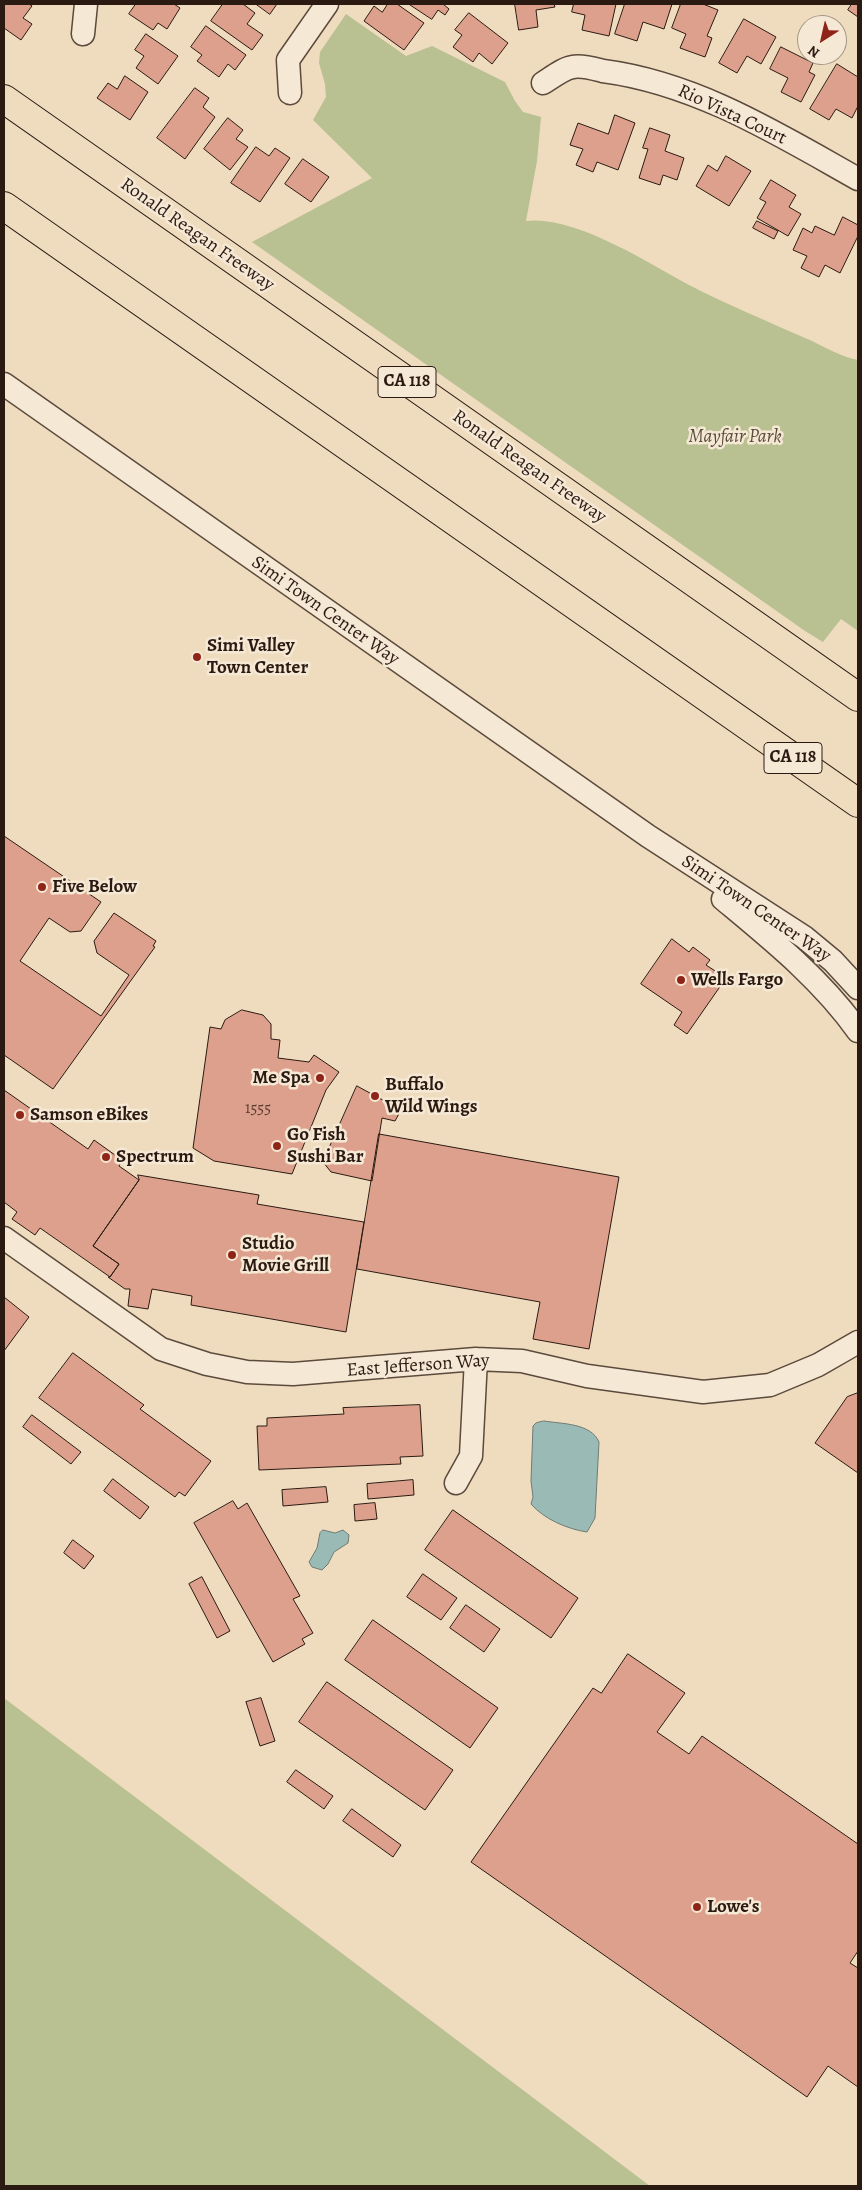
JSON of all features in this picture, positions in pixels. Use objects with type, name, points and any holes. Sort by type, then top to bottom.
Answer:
[{"type":"highway","name":"Ronald Reagan Freeway","points":[[4,99],[858,697]]},
{"type":"highway","name":"CA 118","points":[[4,206],[858,803]]},
{"type":"street","points":[[83,34],[86,4]]},
{"type":"street","points":[[290,94],[288,60],[327,4]]},
{"type":"street","name":"Rio Vista Court","points":[[543,83],[573,66],[615,72],[670,86],[724,106],[858,179]]},
{"type":"street","name":"Simi Town Center Way","points":[[4,384],[648,836],[804,937],[833,961],[858,988]]},
{"type":"street","name":"Simi Town Center Way","points":[[648,836],[786,952],[834,1000],[858,1030]]},
{"type":"street","name":"East Jefferson Way","points":[[4,1238],[161,1349],[207,1364],[247,1372],[293,1374],[476,1359],[522,1361],[588,1376],[703,1392],[770,1385],[818,1365],[858,1342]]},
{"type":"street","points":[[456,1483],[471,1456],[476,1359]]},
{"type":"green space","name":"Mayfair Park","points":[[346,14],[406,56],[432,46],[505,82],[523,112],[541,117],[537,161],[526,221],[545,221],[566,225],[588,233],[633,254],[719,300],[838,354],[858,360],[858,631],[841,619],[823,642],[805,631],[252,242],[372,178],[313,120],[326,97],[325,84],[319,63],[320,52]]},
{"type":"green space","points":[[4,1698],[650,2186],[4,2186]]},
{"type":"water","points":[[544,1421],[583,1428],[590,1431],[599,1442],[595,1518],[587,1532],[556,1523],[531,1504],[533,1497],[531,1481],[533,1426]]},
{"type":"water","points":[[323,1530],[335,1533],[343,1530],[349,1535],[348,1543],[334,1552],[328,1564],[322,1570],[312,1567],[309,1562],[317,1548],[320,1533]]},
{"type":"building","points":[[4,4],[29,4],[32,6],[23,18],[32,24],[21,40],[4,28]]},
{"type":"building","points":[[136,4],[174,4],[180,8],[167,29],[158,23],[153,30],[129,14]]},
{"type":"building","points":[[223,4],[243,4],[255,13],[247,24],[263,35],[252,50],[211,21]]},
{"type":"building","points":[[256,4],[277,4],[270,14]]},
{"type":"building","points":[[388,4],[397,4],[424,23],[404,50],[364,21],[374,6],[382,12]]},
{"type":"building","points":[[409,4],[443,4],[449,9],[445,15],[438,10],[432,19]]},
{"type":"building","points":[[515,4],[554,4],[555,7],[536,10],[538,27],[519,30]]},
{"type":"building","points":[[574,4],[616,4],[609,36],[582,30],[585,15],[572,12]]},
{"type":"building","points":[[625,4],[672,4],[664,29],[643,22],[637,41],[615,34]]},
{"type":"building","points":[[681,4],[703,4],[718,10],[707,36],[712,38],[705,57],[680,48],[686,34],[672,28]]},
{"type":"building","points":[[852,4],[858,4],[858,17],[848,10]]},
{"type":"building","points":[[469,13],[508,43],[492,64],[479,53],[473,62],[453,47],[462,35],[455,30]]},
{"type":"building","points":[[744,19],[776,37],[761,64],[747,56],[737,73],[719,63]]},
{"type":"building","points":[[206,26],[246,55],[235,70],[228,64],[219,77],[197,61],[202,55],[191,47]]},
{"type":"building","points":[[146,34],[178,56],[158,84],[136,68],[144,56],[135,50]]},
{"type":"building","points":[[781,47],[797,55],[797,65],[812,65],[809,72],[815,75],[801,102],[781,92],[788,78],[770,69]]},
{"type":"building","points":[[836,65],[858,77],[858,106],[852,118],[836,109],[829,120],[810,109]]},
{"type":"building","points":[[125,76],[148,92],[130,120],[97,98],[108,83],[117,89]]},
{"type":"building","points":[[195,88],[209,98],[203,107],[215,117],[185,159],[157,138]]},
{"type":"building","points":[[615,115],[635,123],[618,170],[597,162],[593,172],[576,165],[583,149],[570,145],[578,123],[608,134]]},
{"type":"building","points":[[228,118],[243,130],[236,139],[248,147],[230,170],[204,149]]},
{"type":"building","points":[[650,128],[670,135],[665,151],[684,158],[677,180],[663,175],[660,185],[639,178],[648,149],[643,148]]},
{"type":"building","points":[[256,147],[269,156],[275,148],[290,158],[260,202],[231,183]]},
{"type":"building","points":[[726,156],[751,171],[729,206],[696,186],[708,165],[717,171]]},
{"type":"building","points":[[303,159],[329,177],[311,202],[285,184]]},
{"type":"building","points":[[771,180],[796,195],[789,207],[801,214],[788,236],[757,218],[766,202],[760,199]]},
{"type":"building","points":[[843,217],[858,225],[858,236],[840,273],[825,265],[819,277],[801,268],[807,256],[793,250],[803,228],[812,233],[815,226],[834,235]]},
{"type":"building","points":[[757,221],[778,231],[774,239],[753,228]]},
{"type":"building","points":[[4,836],[101,902],[81,931],[70,932],[49,918],[20,961],[101,1016],[129,975],[97,953],[94,941],[114,913],[156,941],[153,946],[155,947],[53,1089],[4,1055]]},
{"type":"building","points":[[672,939],[689,952],[693,947],[710,960],[706,965],[726,978],[687,1034],[674,1025],[682,1012],[641,984]]},
{"type":"building","points":[[242,1010],[263,1015],[271,1024],[271,1039],[280,1040],[278,1058],[309,1062],[314,1055],[339,1072],[326,1090],[292,1174],[214,1161],[193,1148],[210,1027],[221,1029],[225,1020]]},
{"type":"building","points":[[357,1086],[401,1110],[395,1121],[382,1118],[372,1181],[331,1172],[323,1162]]},
{"type":"building","points":[[4,1090],[88,1149],[94,1140],[122,1160],[119,1166],[139,1180],[93,1246],[119,1264],[110,1277],[40,1228],[35,1235],[12,1219],[17,1212],[4,1202]]},
{"type":"building","points":[[379,1134],[619,1177],[589,1349],[533,1339],[540,1302],[357,1269]]},
{"type":"building","name":"Studio Movie Grill","points":[[138,1175],[259,1195],[257,1204],[364,1222],[346,1332],[191,1305],[192,1296],[152,1289],[148,1309],[128,1306],[130,1289],[125,1289],[108,1277],[110,1277],[119,1264],[93,1246],[139,1180]]},
{"type":"building","points":[[4,1297],[29,1317],[4,1351]]},
{"type":"building","points":[[73,1353],[144,1405],[140,1409],[211,1461],[185,1496],[179,1492],[175,1497],[39,1398]]},
{"type":"building","points":[[858,1393],[858,1473],[815,1443],[847,1397]]},
{"type":"building","points":[[420,1405],[423,1456],[400,1457],[401,1464],[259,1470],[257,1426],[267,1426],[267,1418],[344,1414],[343,1408]]},
{"type":"building","points":[[32,1415],[81,1452],[71,1464],[23,1427]]},
{"type":"building","points":[[113,1479],[149,1507],[140,1519],[104,1491]]},
{"type":"building","points":[[413,1480],[414,1495],[368,1499],[367,1484]]},
{"type":"building","points":[[326,1487],[328,1502],[283,1506],[282,1490]]},
{"type":"building","points":[[233,1501],[238,1509],[247,1503],[300,1596],[293,1599],[313,1633],[302,1639],[305,1644],[273,1662],[194,1523]]},
{"type":"building","points":[[375,1503],[377,1519],[355,1521],[354,1505]]},
{"type":"building","points":[[453,1510],[578,1598],[551,1638],[425,1550]]},
{"type":"building","points":[[73,1540],[94,1556],[84,1569],[64,1553]]},
{"type":"building","points":[[423,1574],[457,1598],[441,1620],[407,1597]]},
{"type":"building","points":[[202,1577],[230,1631],[217,1638],[189,1584]]},
{"type":"building","points":[[466,1605],[500,1629],[484,1652],[450,1628]]},
{"type":"building","points":[[373,1620],[498,1708],[470,1748],[345,1660]]},
{"type":"building","name":"Lowe's","points":[[628,1654],[685,1693],[657,1732],[689,1754],[702,1736],[858,1844],[858,1951],[850,1963],[858,1968],[858,2087],[828,2066],[807,2097],[471,1862],[593,1688],[601,1693]]},
{"type":"building","points":[[327,1682],[453,1770],[425,1810],[299,1722]]},
{"type":"building","points":[[261,1698],[275,1741],[260,1746],[246,1702]]},
{"type":"building","points":[[296,1770],[333,1796],[324,1809],[287,1782]]},
{"type":"building","points":[[352,1809],[401,1845],[393,1857],[343,1821]]},
{"type":"place","name":"Simi Valley Town Center","points":[[197,657]]},
{"type":"place","name":"Five Below","points":[[42,887]]},
{"type":"place","name":"Wells Fargo","points":[[681,980]]},
{"type":"place","name":"Me Spa","points":[[320,1078]]},
{"type":"place","name":"Buffalo Wild Wings","points":[[375,1096]]},
{"type":"place","name":"Samson eBikes","points":[[20,1115]]},
{"type":"place","name":"Go Fish Sushi Bar","points":[[277,1146]]},
{"type":"place","name":"Spectrum","points":[[106,1157]]},
{"type":"place","name":"Studio Movie Grill","points":[[232,1255]]},
{"type":"place","name":"Lowe's","points":[[697,1907]]}]
